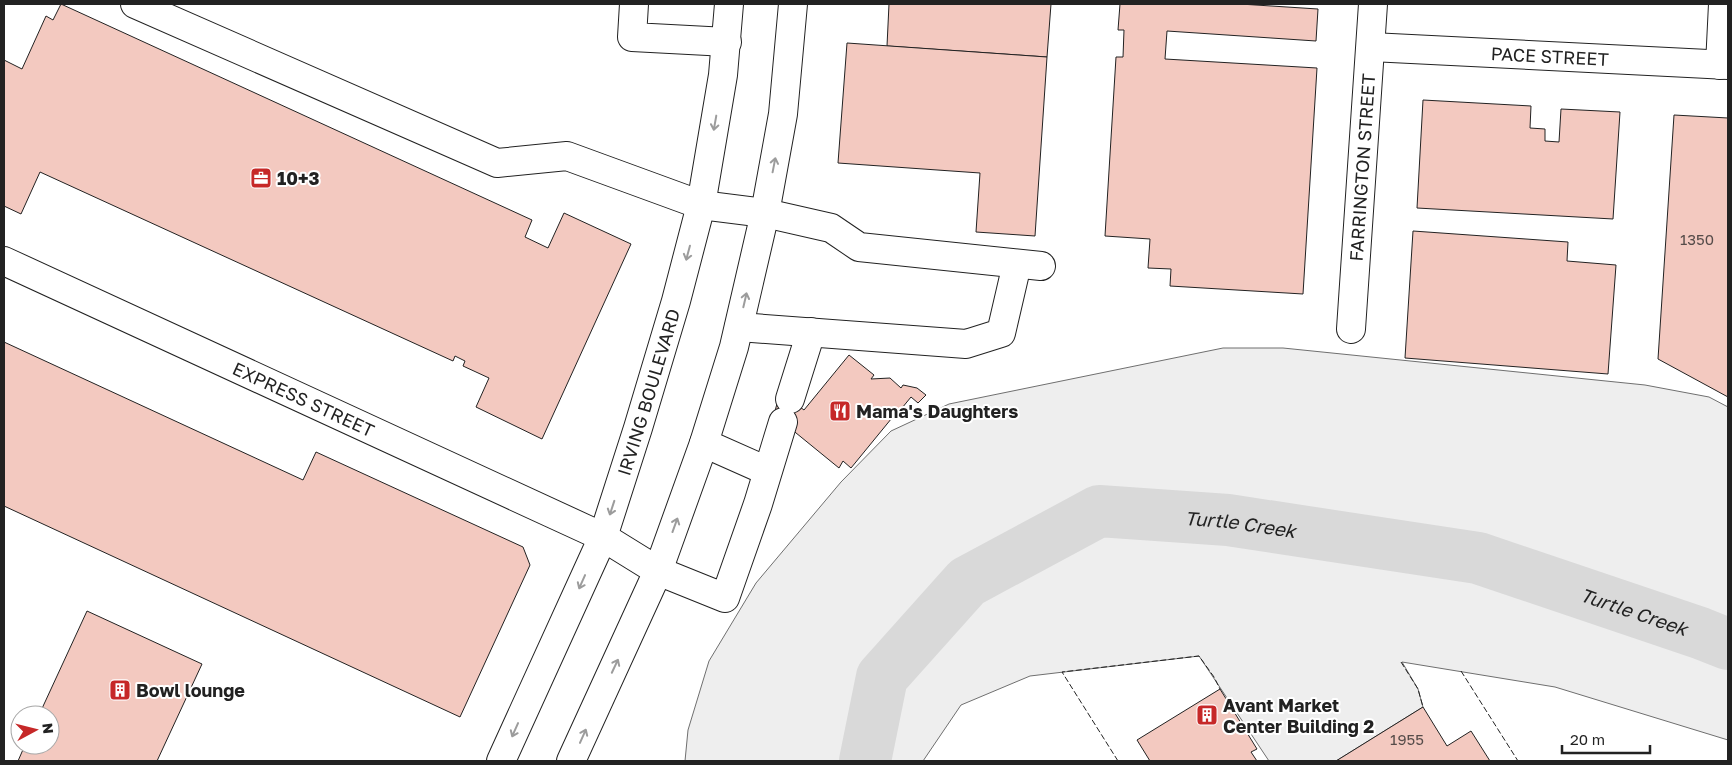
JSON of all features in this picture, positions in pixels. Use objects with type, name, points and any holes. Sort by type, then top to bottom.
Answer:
[{"type":"main road","points":[[135,4],[497,163],[567,156],[701,205],[765,213],[831,228],[859,246],[1029,265],[1001,333],[966,344],[739,326]]},
{"type":"main road","points":[[634,4],[632,37],[727,42]]},
{"type":"main road","name":"IRVING BOULEVARD","points":[[501,761],[603,538],[638,428],[673,310],[701,205],[723,75],[729,4]]},
{"type":"main road","points":[[571,761],[658,571],[704,443],[739,326],[765,213],[783,114],[793,4]]},
{"type":"main road","name":"FARRINGTON STREET","points":[[1351,329],[1374,4]]},
{"type":"main road","points":[[1723,4],[1724,65]]},
{"type":"main road","name":"PACE STREET","points":[[1371,47],[1724,65]]},
{"type":"main road","name":"EXPRESS STREET","points":[[4,261],[603,538],[658,571],[725,598],[758,504],[767,471]]},
{"type":"main road","points":[[704,443],[767,471],[811,332]]},
{"type":"shaded area","points":[[1223,348],[1283,348],[1645,385],[1709,397],[1728,407],[1728,740],[1555,687],[1402,662],[1418,689],[1423,707],[1336,761],[1269,761],[1199,656],[1030,676],[961,705],[923,761],[685,761],[688,730],[709,661],[756,583],[841,482],[891,431],[949,404]]},
{"type":"building","points":[[61,4],[532,220],[525,237],[548,248],[564,213],[631,244],[542,439],[476,407],[489,378],[463,366],[465,361],[455,356],[453,361],[40,172],[21,214],[4,206],[4,60],[22,69],[46,16],[53,20]]},
{"type":"building","points":[[889,4],[1051,4],[1047,57],[887,46]]},
{"type":"building","points":[[1120,4],[1240,4],[1318,9],[1316,41],[1167,31],[1165,59],[1317,68],[1303,294],[1170,286],[1171,269],[1148,268],[1150,239],[1105,236],[1116,57],[1123,57],[1124,30],[1118,30]]},
{"type":"building","points":[[847,43],[1047,57],[1035,236],[976,232],[980,173],[838,163]]},
{"type":"building","points":[[1423,100],[1531,106],[1530,128],[1545,129],[1545,141],[1559,142],[1561,109],[1620,112],[1613,219],[1417,208]]},
{"type":"building","points":[[1674,115],[1728,118],[1728,397],[1658,359]]},
{"type":"building","points":[[1413,231],[1568,242],[1567,261],[1616,265],[1608,374],[1405,358]]},
{"type":"building","points":[[4,342],[303,480],[316,452],[523,547],[530,565],[460,717],[4,506]]},
{"type":"building","name":"Mama's Daughters","points":[[849,355],[874,375],[871,379],[890,378],[901,388],[903,385],[917,388],[926,395],[918,403],[911,397],[902,408],[907,413],[902,418],[896,413],[851,468],[843,461],[839,468],[774,415],[780,392],[804,410]]},
{"type":"building","name":"Bowl lounge","points":[[87,611],[202,664],[157,761],[18,761],[21,755],[60,755],[60,705],[44,705]]},
{"type":"building","name":"Avant Market Center Building 2","points":[[1220,689],[1257,749],[1251,752],[1257,761],[1150,761],[1137,740]]},
{"type":"building","name":"Avant Market Center Building 2","points":[[1423,707],[1447,746],[1471,731],[1490,761],[1336,761]]},
{"type":"waterway","name":"Turtle Creek","points":[[865,761],[882,677],[967,582],[1099,511],[1228,520],[1478,558],[1728,644]]},
{"type":"fence","points":[[1118,761],[1062,672],[1199,656],[1220,689]]},
{"type":"fence","points":[[1401,662],[1418,689],[1423,707]]},
{"type":"fence","points":[[1461,671],[1518,761]]},
{"type":"place","name":"10+3","points":[[261,178]]},
{"type":"place","name":"Mama's Daughters","points":[[840,411]]},
{"type":"place","name":"Bowl lounge","points":[[120,690]]},
{"type":"place","name":"Avant Market Center Building 2","points":[[1207,715]]}]
